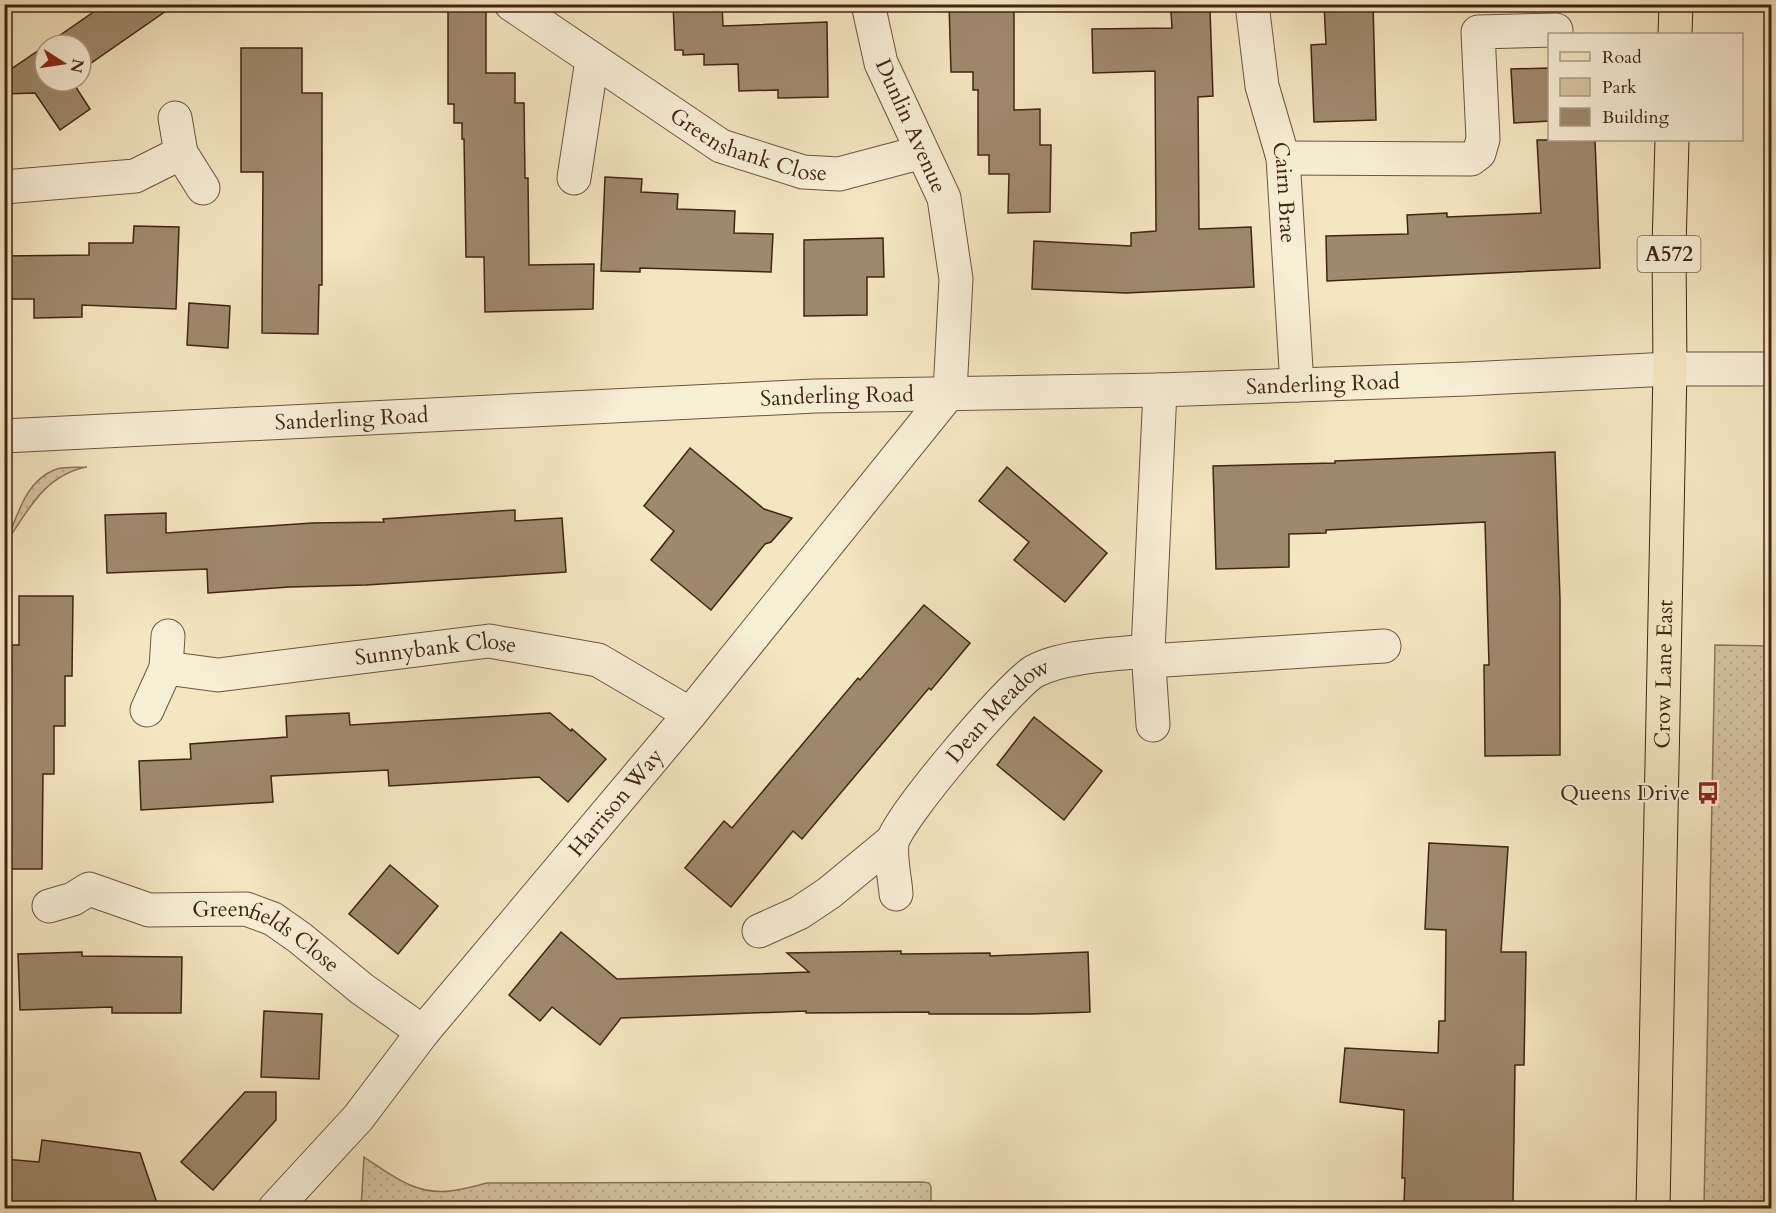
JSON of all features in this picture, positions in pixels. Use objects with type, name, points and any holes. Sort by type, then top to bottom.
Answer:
[{"type":"main road","points":[[1675,33],[1676,4]]},
{"type":"main road","name":"Crow Lane East","points":[[1653,1209],[1670,369],[1669,247],[1672,141]]},
{"type":"street","name":"Greenshank Close","points":[[511,4],[721,146],[803,172],[839,174],[922,152]]},
{"type":"street","name":"Dunlin Avenue","points":[[868,4],[881,63],[944,198],[956,279],[950,392]]},
{"type":"street","name":"Cairn Brae","points":[[1252,4],[1262,86],[1283,158],[1297,385]]},
{"type":"street","points":[[1283,158],[1471,159],[1479,153],[1483,139],[1478,32],[1556,30]]},
{"type":"street","points":[[574,178],[592,60]]},
{"type":"street","points":[[175,118],[181,153],[203,188]]},
{"type":"street","points":[[4,187],[135,176],[181,153]]},
{"type":"street","points":[[1670,369],[1772,369]]},
{"type":"street","name":"Sanderling Road","points":[[4,436],[814,396],[1160,390],[1670,369]]},
{"type":"street","points":[[1153,725],[1148,656],[1160,390]]},
{"type":"street","name":"Harrison Way","points":[[275,1209],[358,1118],[423,1032],[690,714],[950,392]]},
{"type":"street","points":[[147,710],[166,668],[168,636]]},
{"type":"street","name":"Sunnybank Close","points":[[166,668],[218,675],[489,641],[598,660],[690,714]]},
{"type":"street","name":"Dean Meadow","points":[[759,931],[799,913],[829,893],[892,842],[919,796],[1009,693],[1034,671],[1081,659],[1384,646]]},
{"type":"street","points":[[892,842],[896,894]]},
{"type":"street","name":"Greenfields Close","points":[[49,906],[73,899],[92,876],[149,910],[246,909],[273,919],[362,989],[423,1032]]},
{"type":"green space","points":[[87,467],[72,471],[48,486],[38,496],[5,544],[23,502],[35,483],[54,470]]},
{"type":"green space","points":[[1715,645],[1771,646],[1771,1208],[1704,1208]]},
{"type":"green space","points":[[364,1157],[404,1182],[426,1190],[437,1191],[459,1190],[487,1183],[923,1182],[929,1183],[931,1187],[931,1208],[361,1208]]},
{"type":"building","points":[[105,4],[176,4],[93,62],[93,33],[63,33]]},
{"type":"building","points":[[448,4],[486,4],[486,73],[515,73],[515,103],[524,103],[529,265],[594,264],[593,309],[485,312],[484,257],[466,257],[464,139],[462,139],[462,123],[454,123],[454,104],[448,104]]},
{"type":"building","points":[[673,4],[722,4],[723,26],[827,22],[828,97],[778,98],[778,90],[739,91],[738,64],[704,65],[704,54],[683,55],[683,50],[675,50]]},
{"type":"building","points":[[949,4],[1014,4],[1014,110],[1040,109],[1040,145],[1051,145],[1050,212],[1008,213],[1009,174],[989,174],[989,155],[978,155],[978,90],[973,90],[973,72],[951,72]]},
{"type":"building","points":[[1324,4],[1373,4],[1376,120],[1314,122],[1311,45],[1326,44]]},
{"type":"building","points":[[1210,10],[1213,96],[1198,97],[1199,229],[1251,227],[1254,287],[1126,293],[1032,289],[1034,241],[1131,246],[1131,233],[1156,231],[1155,71],[1093,73],[1092,29],[1172,28],[1171,12]]},
{"type":"building","points":[[241,48],[302,48],[302,93],[322,93],[322,285],[319,285],[318,334],[262,333],[263,172],[241,172]]},
{"type":"building","points":[[33,54],[33,93],[35,93],[4,94],[4,74]]},
{"type":"building","points":[[1548,68],[1548,121],[1514,123],[1511,69]]},
{"type":"building","points":[[35,93],[80,93],[90,109],[60,130]]},
{"type":"building","points":[[1537,140],[1595,141],[1600,268],[1327,281],[1326,236],[1408,234],[1407,215],[1447,213],[1447,217],[1541,213]]},
{"type":"building","points":[[605,177],[642,179],[641,192],[678,194],[677,209],[735,211],[734,233],[773,234],[771,272],[640,268],[640,272],[601,271]]},
{"type":"building","points":[[134,226],[179,227],[176,309],[82,305],[82,317],[34,318],[34,299],[4,299],[4,256],[89,255],[89,243],[133,243]]},
{"type":"building","points":[[883,238],[884,277],[867,277],[867,315],[804,316],[804,240]]},
{"type":"building","points":[[189,303],[230,306],[228,348],[187,345]]},
{"type":"building","points":[[690,448],[764,509],[792,518],[771,542],[765,544],[711,610],[651,560],[674,531],[644,506]]},
{"type":"building","points":[[1555,452],[1560,599],[1560,755],[1485,756],[1484,665],[1489,665],[1485,522],[1289,534],[1289,567],[1216,569],[1213,466],[1335,463],[1335,461]]},
{"type":"building","points":[[1007,467],[1107,553],[1065,602],[1014,560],[1029,542],[979,501]]},
{"type":"building","points":[[515,510],[515,521],[562,518],[566,572],[208,593],[207,569],[107,573],[105,515],[166,513],[166,533],[312,523],[384,522],[383,519]]},
{"type":"building","points":[[19,596],[73,596],[72,676],[65,676],[65,726],[54,726],[54,774],[43,774],[42,869],[4,869],[4,694],[9,694],[9,645],[19,645]]},
{"type":"building","points":[[924,605],[970,643],[931,690],[929,688],[802,839],[793,831],[731,907],[685,868],[724,821],[732,828],[858,678],[860,680]]},
{"type":"building","points":[[349,713],[350,725],[550,713],[606,759],[568,802],[539,777],[389,786],[388,770],[271,776],[273,802],[141,810],[139,761],[191,759],[190,744],[287,737],[286,716]]},
{"type":"building","points":[[1034,717],[1102,771],[1064,820],[997,765]]},
{"type":"building","points":[[1429,843],[1508,847],[1501,952],[1526,952],[1524,1065],[1515,1065],[1513,1204],[1404,1202],[1405,1178],[1402,1178],[1404,1110],[1340,1102],[1345,1048],[1438,1053],[1439,1021],[1445,1021],[1446,930],[1425,929]]},
{"type":"building","points":[[390,865],[438,906],[398,954],[349,914]]},
{"type":"building","points":[[561,932],[617,979],[809,972],[787,953],[901,951],[901,954],[990,953],[990,956],[1088,952],[1090,1012],[929,1014],[929,1012],[806,1013],[806,1011],[621,1018],[600,1045],[552,1007],[540,1021],[509,995]]},
{"type":"building","points":[[82,952],[82,956],[182,957],[181,1013],[112,1013],[112,1007],[20,1010],[18,954]]},
{"type":"building","points":[[264,1011],[322,1014],[319,1079],[261,1077]]},
{"type":"building","points":[[245,1092],[276,1092],[276,1120],[213,1190],[181,1162]]},
{"type":"building","points":[[42,1140],[140,1153],[159,1209],[4,1209],[4,1159],[39,1162]]},
{"type":"place","name":"Queens Drive","points":[[1708,793]]}]
